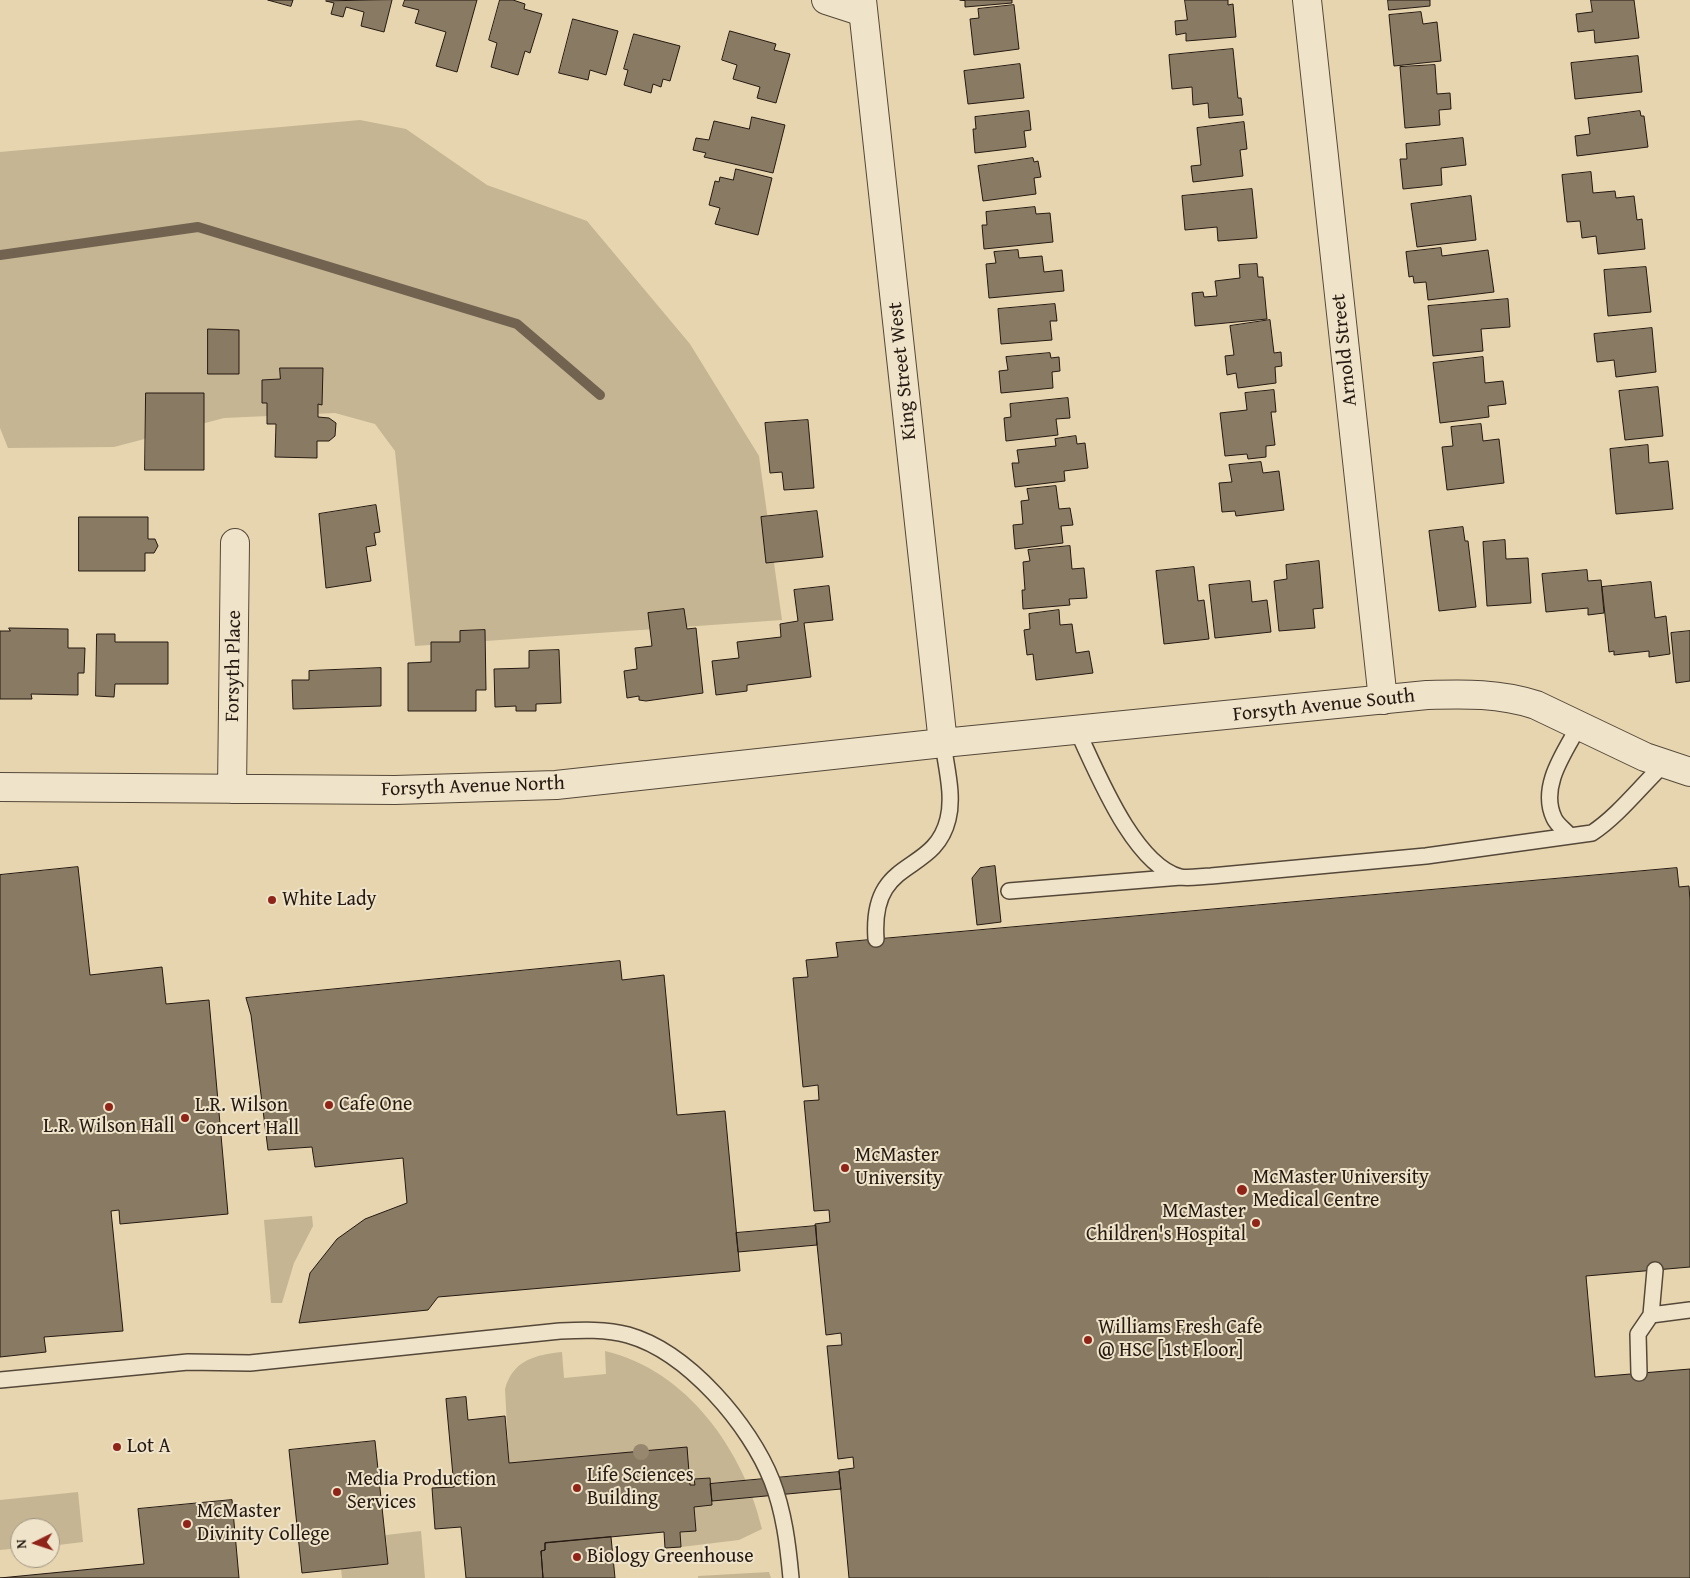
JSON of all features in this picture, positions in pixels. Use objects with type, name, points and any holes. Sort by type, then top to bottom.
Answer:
[{"type":"street","points":[[826,0],[863,6]]},
{"type":"street","name":"Arnold Street","points":[[1308,0],[1383,700]]},
{"type":"street","name":"King Street West","points":[[863,6],[943,743]]},
{"type":"street","name":"Forsyth Place","points":[[232,790],[235,543]]},
{"type":"street","name":"Forsyth Avenue South","points":[[943,743],[1383,700],[1474,693],[1495,695],[1536,705],[1664,764],[1690,772]]},
{"type":"street","name":"Forsyth Avenue North","points":[[0,787],[395,790],[556,785],[943,743]]},
{"type":"lane","points":[[1570,836],[1555,819],[1548,798],[1555,771],[1580,724]]},
{"type":"lane","points":[[1077,730],[1130,834],[1155,863],[1181,877]]},
{"type":"lane","points":[[876,939],[877,910],[889,882],[904,868],[928,853],[946,825],[950,803],[943,743]]},
{"type":"lane","points":[[1009,891],[1211,876],[1426,856],[1592,833],[1610,821],[1625,802],[1664,764]]},
{"type":"lane","points":[[1639,1373],[1638,1334],[1651,1315],[1655,1270]]},
{"type":"lane","points":[[1651,1315],[1690,1310]]},
{"type":"lane","points":[[0,1380],[188,1362],[250,1363],[560,1331],[599,1330],[629,1335],[663,1352],[698,1378],[721,1401],[750,1439],[767,1469],[782,1512],[791,1578]]},
{"type":"shaded area","points":[[360,120],[406,129],[487,185],[587,221],[690,344],[759,456],[782,620],[415,646],[395,451],[375,424],[335,413],[224,418],[114,447],[8,448],[0,428],[0,152]]},
{"type":"shaded area","points":[[312,1216],[313,1226],[294,1263],[282,1303],[271,1303],[264,1220]]},
{"type":"shaded area","points":[[605,1351],[635,1361],[662,1376],[686,1395],[708,1418],[726,1443],[741,1471],[762,1529],[739,1540],[681,1547],[680,1532],[696,1530],[694,1507],[712,1505],[710,1478],[695,1479],[695,1485],[690,1485],[509,1463],[505,1389],[513,1371],[519,1365],[534,1357],[562,1352],[564,1378],[606,1374]]},
{"type":"shaded area","points":[[78,1492],[83,1542],[60,1545],[60,1518],[10,1518],[10,1549],[0,1550],[0,1500]]},
{"type":"shaded area","points":[[421,1531],[425,1578],[342,1578],[341,1568],[388,1564],[386,1535]]},
{"type":"shaded area","points":[[769,1572],[771,1578],[698,1578],[698,1576]]},
{"type":"building","points":[[268,0],[293,0],[291,6]]},
{"type":"building","points":[[392,0],[384,32],[361,26],[364,12],[346,7],[343,17],[331,14],[334,3],[326,1]]},
{"type":"building","points":[[405,0],[477,0],[457,72],[436,66],[446,32],[415,23],[419,10],[403,6]]},
{"type":"building","points":[[500,0],[513,0],[525,4],[524,9],[542,14],[530,53],[525,51],[518,75],[491,67],[497,43],[489,40]]},
{"type":"building","points":[[960,0],[1012,0],[1012,3],[965,7],[965,1]]},
{"type":"building","points":[[1185,0],[1228,0],[1228,5],[1233,4],[1236,37],[1186,41],[1186,33],[1176,35],[1175,21],[1187,20]]},
{"type":"building","points":[[1388,0],[1430,0],[1430,6],[1389,10]]},
{"type":"building","points":[[1591,0],[1634,0],[1639,38],[1595,43],[1594,30],[1578,32],[1576,14],[1592,12]]},
{"type":"building","points":[[1014,5],[1019,49],[974,55],[970,19],[979,18],[978,9]]},
{"type":"building","points":[[1421,12],[1423,24],[1437,22],[1441,61],[1394,66],[1389,15]]},
{"type":"building","points":[[573,19],[618,31],[606,75],[590,70],[588,80],[559,73]]},
{"type":"building","points":[[730,31],[776,44],[774,50],[790,54],[776,103],[757,98],[760,87],[733,79],[737,65],[722,60]]},
{"type":"building","points":[[634,34],[680,46],[670,81],[663,79],[661,87],[653,84],[651,93],[624,85],[628,70],[624,69]]},
{"type":"building","points":[[1233,49],[1238,98],[1241,98],[1243,115],[1209,118],[1208,103],[1193,105],[1192,87],[1172,89],[1169,55]]},
{"type":"building","points":[[1638,56],[1642,92],[1575,99],[1571,63]]},
{"type":"building","points":[[1020,64],[1024,98],[968,104],[964,71]]},
{"type":"building","points":[[1435,65],[1437,94],[1450,93],[1451,109],[1439,110],[1440,125],[1405,128],[1400,67]]},
{"type":"building","points":[[1029,111],[1031,130],[1024,131],[1026,147],[975,153],[973,129],[976,129],[975,117]]},
{"type":"building","points":[[1640,111],[1641,116],[1644,116],[1648,147],[1577,156],[1575,136],[1590,134],[1588,118]]},
{"type":"building","points":[[752,117],[785,125],[773,173],[704,157],[706,153],[693,150],[696,138],[709,140],[714,121],[749,129]]},
{"type":"building","points":[[1244,122],[1247,149],[1240,150],[1243,176],[1193,182],[1191,166],[1201,165],[1197,128]]},
{"type":"building","points":[[1463,138],[1466,165],[1441,168],[1442,185],[1403,189],[1400,159],[1407,159],[1406,144]]},
{"type":"building","points":[[1033,158],[1034,162],[1038,161],[1041,177],[1034,178],[1036,194],[983,201],[978,166]]},
{"type":"building","points":[[736,169],[772,178],[758,235],[715,224],[720,208],[709,205],[715,181],[719,182],[720,177],[733,180]]},
{"type":"building","points":[[1591,172],[1593,193],[1615,191],[1616,198],[1634,196],[1637,220],[1642,219],[1645,249],[1598,254],[1596,236],[1582,238],[1580,221],[1567,222],[1562,175]]},
{"type":"building","points":[[1252,189],[1257,238],[1218,241],[1217,227],[1185,230],[1182,196]]},
{"type":"building","points":[[1471,196],[1476,240],[1417,247],[1411,204]]},
{"type":"building","points":[[1035,207],[1036,214],[1050,213],[1053,242],[984,249],[982,225],[987,225],[986,212]]},
{"type":"building","points":[[1441,248],[1442,256],[1488,250],[1494,292],[1428,300],[1426,282],[1414,283],[1413,276],[1409,277],[1406,252]]},
{"type":"building","points":[[1018,250],[1019,258],[1042,256],[1044,272],[1062,270],[1064,291],[989,298],[986,264],[996,263],[994,252]]},
{"type":"building","points":[[1257,264],[1258,277],[1263,277],[1267,319],[1195,326],[1192,293],[1203,292],[1204,297],[1217,296],[1215,281],[1240,278],[1239,265]]},
{"type":"building","points":[[1646,267],[1651,312],[1608,316],[1604,270]]},
{"type":"building","points":[[1508,299],[1510,327],[1481,329],[1483,351],[1433,356],[1428,306]]},
{"type":"building","points":[[1055,304],[1057,321],[1050,321],[1052,340],[1001,344],[998,309]]},
{"type":"building","points":[[1270,320],[1274,353],[1281,352],[1282,366],[1275,367],[1276,383],[1238,388],[1236,373],[1227,375],[1225,356],[1234,355],[1230,326]]},
{"type":"building","points":[[1652,328],[1656,372],[1616,377],[1614,360],[1597,362],[1594,334]]},
{"type":"building","points":[[208,329],[239,330],[239,374],[208,374]]},
{"type":"building","points":[[1050,353],[1051,358],[1059,357],[1060,371],[1052,372],[1053,388],[1001,393],[999,371],[1008,370],[1006,357]]},
{"type":"building","points":[[1483,357],[1485,383],[1503,381],[1506,404],[1488,406],[1489,417],[1440,423],[1433,363]]},
{"type":"building","points":[[280,368],[323,368],[322,405],[318,404],[318,417],[329,418],[336,423],[335,436],[329,441],[317,441],[317,458],[275,457],[276,424],[267,424],[267,403],[262,403],[262,380],[280,379]]},
{"type":"building","points":[[1658,387],[1663,436],[1625,440],[1619,391]]},
{"type":"building","points":[[1274,390],[1276,412],[1271,412],[1275,445],[1266,446],[1266,457],[1248,459],[1247,454],[1225,456],[1220,413],[1247,410],[1245,393]]},
{"type":"building","points":[[146,393],[204,393],[204,470],[145,470]]},
{"type":"building","points":[[1068,398],[1070,418],[1056,419],[1058,435],[1006,441],[1004,418],[1011,417],[1010,404]]},
{"type":"building","points":[[808,420],[814,488],[784,490],[782,472],[770,473],[765,423]]},
{"type":"building","points":[[1481,424],[1483,441],[1499,439],[1504,483],[1447,490],[1442,447],[1453,446],[1451,427]]},
{"type":"building","points":[[1076,436],[1077,444],[1085,443],[1088,468],[1064,471],[1065,481],[1015,487],[1012,463],[1019,463],[1017,450],[1056,446],[1055,439]]},
{"type":"building","points":[[1648,445],[1649,463],[1668,461],[1673,509],[1616,514],[1610,449]]},
{"type":"building","points":[[1261,462],[1263,473],[1279,471],[1284,510],[1236,516],[1235,511],[1222,512],[1219,483],[1232,482],[1229,465]]},
{"type":"building","points":[[1056,486],[1059,509],[1070,508],[1073,525],[1061,526],[1063,543],[1015,549],[1013,525],[1023,524],[1021,501],[1029,500],[1027,489]]},
{"type":"building","points":[[376,505],[380,532],[374,533],[376,545],[366,547],[371,581],[326,588],[319,514]]},
{"type":"building","points":[[817,511],[823,557],[766,563],[761,517]]},
{"type":"building","points":[[79,517],[148,517],[148,539],[155,539],[158,546],[154,553],[145,553],[145,571],[79,571]]},
{"type":"building","points":[[1463,527],[1465,541],[1468,541],[1476,607],[1439,611],[1429,531]]},
{"type":"building","points":[[1505,540],[1506,559],[1528,558],[1531,603],[1487,606],[1483,542]]},
{"type":"building","points":[[1070,546],[1072,569],[1084,568],[1087,598],[1069,599],[1070,605],[1023,609],[1022,590],[1025,590],[1023,562],[1030,561],[1028,550]]},
{"type":"building","points":[[1319,561],[1323,608],[1313,609],[1315,628],[1279,631],[1274,581],[1287,579],[1286,565]]},
{"type":"building","points":[[1194,567],[1198,601],[1204,600],[1209,639],[1164,644],[1156,571]]},
{"type":"building","points":[[1587,570],[1588,581],[1601,580],[1604,613],[1588,615],[1588,608],[1546,612],[1542,574]]},
{"type":"building","points":[[1250,581],[1252,602],[1267,600],[1271,632],[1215,638],[1209,585]]},
{"type":"building","points":[[1651,582],[1655,618],[1666,616],[1670,654],[1649,657],[1649,651],[1614,655],[1614,651],[1609,652],[1602,587]]},
{"type":"building","points":[[829,586],[833,620],[804,623],[811,677],[747,685],[747,691],[716,695],[712,661],[739,658],[737,642],[781,637],[780,624],[798,621],[794,590]]},
{"type":"building","points":[[684,609],[687,629],[696,628],[703,693],[646,701],[639,700],[639,696],[627,698],[624,671],[637,669],[635,648],[652,646],[648,613]]},
{"type":"building","points":[[1059,610],[1060,625],[1072,624],[1076,653],[1089,651],[1093,673],[1036,680],[1033,654],[1027,655],[1024,630],[1030,629],[1029,614]]},
{"type":"building","points":[[9,628],[68,629],[68,648],[85,648],[84,673],[78,673],[78,695],[31,694],[32,699],[0,699],[0,631],[10,631]]},
{"type":"building","points":[[485,630],[486,690],[476,690],[476,711],[408,711],[408,663],[431,662],[431,642],[460,642],[460,631]]},
{"type":"building","points":[[1690,631],[1690,681],[1676,683],[1671,633]]},
{"type":"building","points":[[97,634],[115,634],[115,642],[168,642],[168,684],[115,684],[114,697],[96,696]]},
{"type":"building","points":[[559,650],[561,703],[536,704],[536,711],[516,711],[516,706],[495,707],[494,669],[529,668],[529,651]]},
{"type":"building","points":[[381,668],[381,706],[293,709],[292,680],[309,680],[309,671]]},
{"type":"building","points":[[995,866],[1001,922],[977,925],[972,878],[980,868]]},
{"type":"building","name":"L.R. Wilson Hall","points":[[78,867],[90,975],[162,967],[166,1004],[209,1000],[228,1214],[120,1224],[119,1210],[111,1211],[123,1331],[44,1337],[46,1352],[0,1357],[0,875]]},
{"type":"building","name":"McMaster University Medical Centre","points":[[1677,868],[1679,887],[1689,886],[1690,901],[1690,1267],[1586,1276],[1595,1377],[1690,1369],[1690,1578],[849,1578],[839,1470],[854,1468],[853,1457],[838,1459],[827,1346],[842,1345],[841,1333],[826,1335],[815,1224],[830,1222],[829,1210],[814,1211],[804,1101],[819,1100],[818,1085],[803,1087],[793,978],[808,977],[806,960],[838,957],[836,943]]},
{"type":"building","points":[[620,961],[622,980],[664,975],[677,1115],[725,1111],[740,1271],[438,1297],[428,1310],[299,1323],[310,1273],[337,1239],[365,1219],[407,1203],[403,1158],[315,1167],[312,1147],[268,1150],[251,1015],[246,998]]},
{"type":"building","points":[[816,1226],[817,1245],[738,1252],[736,1233]]},
{"type":"building","name":"Life Sciences Building","points":[[466,1397],[468,1420],[505,1416],[509,1463],[687,1447],[690,1485],[695,1485],[694,1479],[710,1478],[712,1505],[694,1507],[696,1531],[680,1532],[681,1547],[665,1548],[664,1532],[545,1543],[545,1550],[541,1551],[543,1578],[466,1578],[461,1527],[435,1529],[432,1488],[454,1487],[446,1399]]},
{"type":"building","name":"Media Production Services","points":[[375,1441],[388,1564],[302,1573],[289,1450]]},
{"type":"building","points":[[839,1472],[841,1489],[712,1501],[710,1484]]},
{"type":"building","name":"McMaster Divinity College","points":[[232,1500],[239,1578],[0,1578],[144,1564],[138,1509]]},
{"type":"building","name":"Biology Greenhouse","points":[[611,1537],[615,1578],[543,1578],[541,1551],[545,1550],[545,1543]]},
{"type":"waterway","points":[[0,255],[198,227],[517,324],[600,395]]},
{"type":"place","name":"White Lady","points":[[272,900]]},
{"type":"place","name":"Cafe One","points":[[329,1105]]},
{"type":"place","name":"L.R. Wilson Hall","points":[[109,1107]]},
{"type":"place","name":"L.R. Wilson Concert Hall","points":[[185,1118]]},
{"type":"place","name":"McMaster University","points":[[845,1168]]},
{"type":"place","name":"McMaster University Medical Centre","points":[[1242,1190]]},
{"type":"place","name":"McMaster Children's Hospital","points":[[1256,1223]]},
{"type":"place","name":"Williams Fresh Cafe @ HSC [1st Floor]","points":[[1088,1340]]},
{"type":"place","name":"Lot A","points":[[117,1447]]},
{"type":"place","name":"Life Sciences Building","points":[[577,1488]]},
{"type":"place","name":"Media Production Services","points":[[337,1492]]},
{"type":"place","name":"McMaster Divinity College","points":[[187,1524]]},
{"type":"place","name":"Biology Greenhouse","points":[[577,1557]]}]
